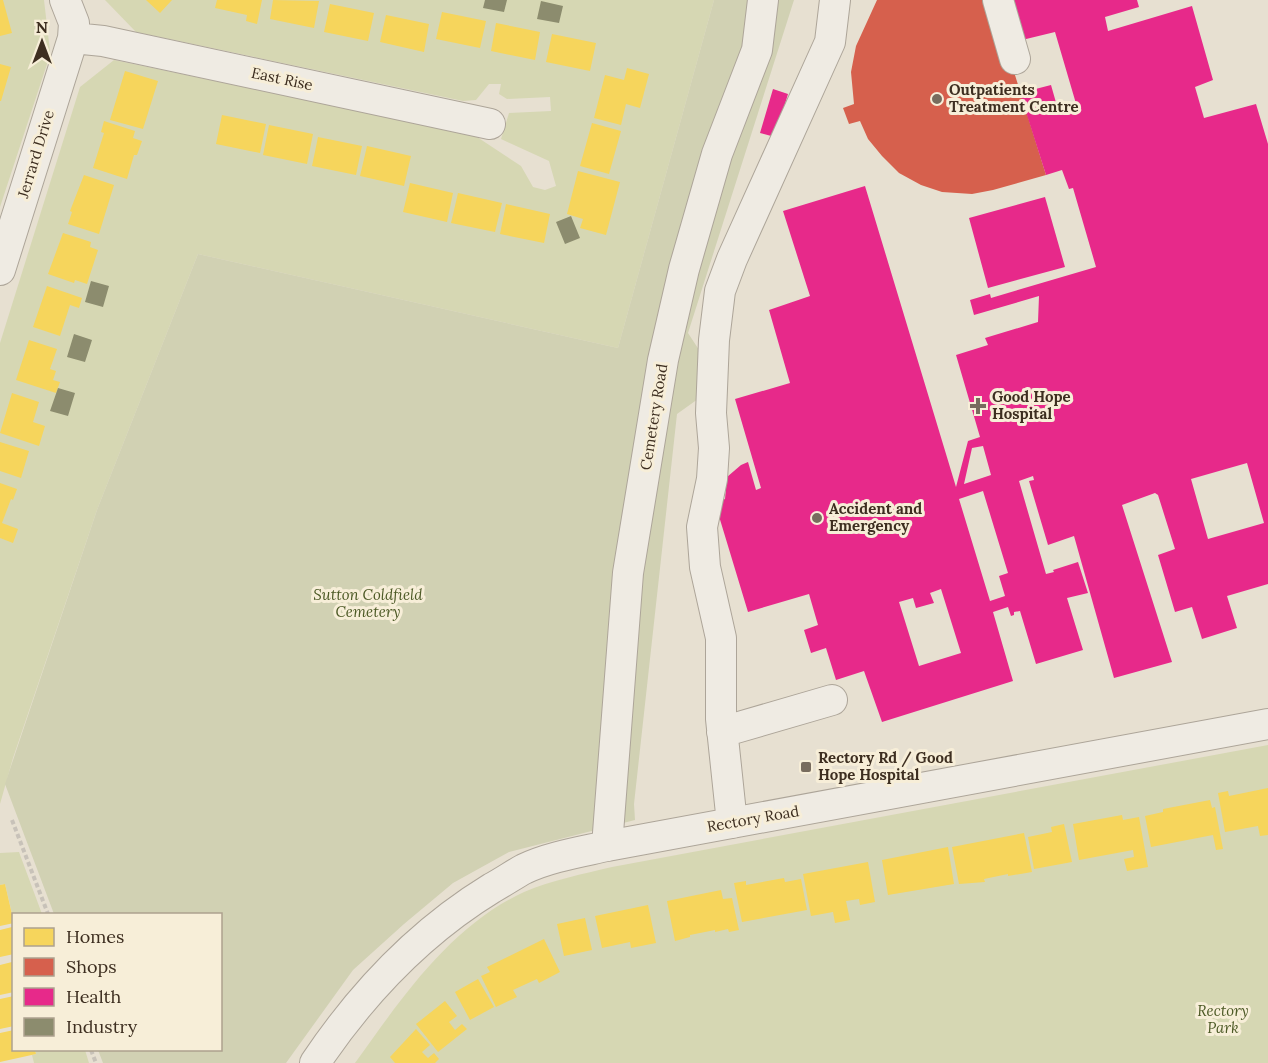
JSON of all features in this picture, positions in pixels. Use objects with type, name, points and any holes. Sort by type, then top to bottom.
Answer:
[{"type":"street","points":[[65,0],[74,23],[73,38]]},
{"type":"street","name":"Cemetery Road","points":[[607,846],[628,573],[663,360],[684,269],[717,154],[757,50],[763,0]]},
{"type":"street","points":[[998,0],[1015,59]]},
{"type":"street","points":[[732,823],[722,732],[721,638],[705,567],[702,527],[712,479],[714,448],[711,413],[712,382],[720,291],[736,249],[830,42],[837,5]]},
{"type":"street","name":"East Rise","points":[[73,38],[103,41],[490,124]]},
{"type":"street","name":"Jerrard Drive","points":[[0,270],[73,38]]},
{"type":"street","points":[[722,732],[832,700]]},
{"type":"street","name":"Rectory Road","points":[[315,1063],[366,994],[409,951],[460,908],[524,869],[564,856],[607,846],[1268,724]]},
{"type":"path","points":[[12,820],[47,913]]},
{"type":"green space","points":[[0,0],[44,0],[50,51],[0,207]]},
{"type":"green space","points":[[105,0],[714,0],[618,348],[198,254],[97,510],[13,758],[0,804],[0,343],[80,87],[114,60],[474,135],[521,166],[533,187],[545,190],[556,186],[549,161],[501,139],[509,113],[551,111],[550,97],[507,99],[499,94],[501,84],[489,84],[476,100],[463,101],[136,32]]},
{"type":"green space","name":"Sutton Coldfield Cemetery","points":[[714,0],[794,0],[688,333],[703,356],[698,399],[677,414],[634,804],[635,820],[509,852],[453,883],[353,970],[286,1063],[103,1063],[98,1051],[222,1051],[222,913],[54,913],[5,784],[97,510],[198,254],[618,348]]},
{"type":"green space","name":"Rectory Park","points":[[1268,745],[1268,1063],[355,1063],[409,990],[450,944],[497,906],[535,888],[612,867]]},
{"type":"green space","points":[[19,852],[42,913],[12,914],[5,884],[0,885],[0,853]]},
{"type":"green space","points":[[35,1051],[85,1051],[89,1063],[34,1063],[32,1055],[36,1054]]},
{"type":"building: Homes","points":[[0,0],[3,0],[12,33],[0,36]]},
{"type":"building: Homes","points":[[146,0],[172,0],[160,13]]},
{"type":"building: Homes","points":[[217,0],[262,0],[257,24],[246,21],[247,15],[215,8]]},
{"type":"building: Homes","points":[[273,0],[319,1],[314,28],[270,19]]},
{"type":"building: Homes","points":[[330,4],[374,13],[368,41],[324,32]]},
{"type":"building: Homes","points":[[442,12],[486,21],[480,48],[436,39]]},
{"type":"building: Homes","points":[[386,15],[429,24],[424,52],[380,42]]},
{"type":"building: Homes","points":[[496,23],[540,32],[535,60],[491,51]]},
{"type":"building: Homes","points":[[552,34],[596,43],[590,71],[546,62]]},
{"type":"building: Homes","points":[[0,64],[11,67],[1,101],[0,101]]},
{"type":"building: Homes","points":[[627,68],[649,74],[640,108],[626,104],[621,125],[594,118],[605,75],[624,80]]},
{"type":"building: Homes","points":[[125,71],[158,81],[143,129],[110,120]]},
{"type":"building: Homes","points":[[222,115],[266,124],[260,153],[216,144]]},
{"type":"building: Homes","points":[[104,121],[135,131],[133,138],[142,141],[137,155],[134,155],[127,179],[93,168],[104,133],[101,132]]},
{"type":"building: Homes","points":[[592,123],[621,131],[609,174],[580,166]]},
{"type":"building: Homes","points":[[269,125],[313,134],[307,164],[263,155]]},
{"type":"building: Homes","points":[[318,137],[362,146],[356,175],[312,166]]},
{"type":"building: Homes","points":[[367,146],[411,156],[404,186],[360,176]]},
{"type":"building: Homes","points":[[578,171],[620,182],[606,235],[580,228],[583,219],[567,214]]},
{"type":"building: Homes","points":[[84,175],[114,185],[99,234],[68,224],[72,212],[70,211]]},
{"type":"building: Homes","points":[[410,183],[453,193],[447,222],[403,212]]},
{"type":"building: Homes","points":[[458,193],[502,203],[495,232],[451,223]]},
{"type":"building: Homes","points":[[506,204],[550,214],[544,243],[500,234]]},
{"type":"building: Homes","points":[[63,233],[91,242],[90,247],[98,250],[87,284],[75,280],[74,283],[48,274]]},
{"type":"building: Homes","points":[[47,286],[82,298],[79,308],[70,305],[60,336],[33,327]]},
{"type":"building: Homes","points":[[29,340],[57,349],[50,369],[56,371],[53,380],[60,382],[56,393],[16,380]]},
{"type":"building: Homes","points":[[12,393],[39,402],[33,422],[45,426],[39,446],[0,433]]},
{"type":"building: Homes","points":[[0,442],[29,451],[21,478],[0,471]]},
{"type":"building: Homes","points":[[0,483],[17,489],[2,523],[18,529],[13,543],[0,538]]},
{"type":"building: Homes","points":[[1268,788],[1268,835],[1260,836],[1258,826],[1225,832],[1218,793],[1228,791],[1229,796]]},
{"type":"building: Homes","points":[[1210,800],[1212,808],[1215,807],[1223,849],[1216,850],[1213,835],[1151,847],[1145,816],[1163,812],[1163,809]]},
{"type":"building: Homes","points":[[1122,815],[1123,820],[1139,817],[1148,867],[1127,871],[1124,859],[1134,857],[1133,850],[1079,860],[1073,824]]},
{"type":"building: Homes","points":[[1064,824],[1072,862],[1034,869],[1028,837],[1052,832],[1051,827]]},
{"type":"building: Homes","points":[[1024,833],[1032,872],[984,879],[985,882],[959,884],[952,847]]},
{"type":"building: Homes","points":[[948,847],[954,884],[888,895],[882,860]]},
{"type":"building: Homes","points":[[868,862],[875,902],[860,905],[859,899],[846,901],[850,920],[835,923],[833,912],[811,916],[803,874]]},
{"type":"building: Homes","points":[[784,878],[785,882],[801,879],[807,910],[742,922],[734,883],[746,881],[746,885]]},
{"type":"building: Homes","points":[[5,884],[12,923],[0,926],[0,885]]},
{"type":"building: Homes","points":[[721,890],[723,899],[732,898],[739,930],[729,932],[728,929],[715,932],[715,930],[690,935],[690,937],[675,941],[667,901]]},
{"type":"building: Homes","points":[[648,905],[656,943],[631,948],[630,942],[602,948],[595,916]]},
{"type":"building: Homes","points":[[585,918],[592,950],[564,956],[557,924]]},
{"type":"building: Homes","points":[[12,927],[12,954],[0,957],[0,930]]},
{"type":"building: Homes","points":[[544,939],[560,972],[539,983],[537,979],[513,990],[517,997],[496,1007],[481,976],[490,972],[487,967]]},
{"type":"building: Homes","points":[[12,962],[12,992],[0,995],[0,965]]},
{"type":"building: Homes","points":[[478,979],[494,1007],[470,1020],[455,992]]},
{"type":"building: Homes","points":[[12,996],[12,1026],[0,1029],[0,999]]},
{"type":"building: Homes","points":[[445,1001],[457,1016],[449,1022],[455,1030],[462,1024],[467,1029],[438,1052],[416,1024]]},
{"type":"building: Homes","points":[[416,1029],[430,1045],[422,1052],[428,1058],[434,1053],[439,1059],[435,1063],[395,1063],[390,1057]]},
{"type":"building: Homes","points":[[12,1030],[12,1051],[35,1051],[36,1054],[0,1062],[0,1033]]},
{"type":"building: Shops","name":"Outpatients Treatment Centre","points":[[877,0],[985,0],[1002,33],[1046,175],[972,194],[942,192],[921,185],[899,173],[868,139],[860,121],[849,124],[843,108],[854,104],[851,72],[856,46]]},
{"type":"building: Health","points":[[1010,0],[1137,0],[1139,7],[1105,17],[1108,31],[1192,6],[1213,80],[1195,87],[1204,118],[1256,104],[1268,144],[1268,584],[1227,596],[1237,628],[1202,639],[1192,607],[1175,612],[1158,555],[1175,549],[1158,495],[1155,493],[1122,505],[1172,662],[1114,678],[1074,536],[1048,545],[1029,481],[1034,480],[1033,476],[1019,481],[1046,574],[1078,562],[1088,593],[1067,598],[1083,650],[1036,664],[1020,611],[1014,612],[1011,616],[1008,607],[993,612],[1013,681],[882,722],[864,671],[836,680],[826,648],[811,653],[804,630],[818,625],[809,594],[748,612],[715,503],[725,499],[727,477],[748,462],[756,490],[761,488],[735,399],[790,383],[769,310],[810,296],[783,211],[865,186],[956,487],[968,441],[980,437],[956,355],[988,345],[985,338],[1038,322],[1039,296],[974,315],[970,300],[990,294],[991,298],[1096,267],[1073,188],[1069,189],[1062,170],[1046,175],[1020,93],[1051,85],[1059,113],[1077,107],[1055,32],[1022,40]],"holes":[[[983,446],[991,475],[964,484],[972,448]],[[1247,463],[1264,523],[1208,539],[1191,479]],[[983,491],[1008,573],[999,576],[1005,596],[990,601],[959,499]],[[941,589],[961,653],[919,666],[899,602],[913,598],[916,608],[934,603],[930,593]]]},
{"type":"building: Health","points":[[773,89],[788,94],[775,137],[760,133]]},
{"type":"building: Health","points":[[1045,197],[1065,267],[988,288],[969,218]]},
{"type":"building: Industry","points":[[485,0],[507,0],[504,12],[483,8]]},
{"type":"building: Industry","points":[[541,1],[563,6],[559,23],[537,19]]},
{"type":"building: Industry","points":[[571,216],[580,238],[565,244],[556,222]]},
{"type":"building: Industry","points":[[91,281],[109,286],[103,307],[85,302]]},
{"type":"building: Industry","points":[[74,334],[92,340],[85,362],[67,357]]},
{"type":"building: Industry","points":[[58,388],[75,393],[68,416],[50,411]]},
{"type":"place","name":"Outpatients Treatment Centre","points":[[937,99]]},
{"type":"place","name":"Good Hope Hospital","points":[[978,406]]},
{"type":"place","name":"Accident and Emergency","points":[[817,518]]},
{"type":"place","name":"Rectory Rd / Good Hope Hospital","points":[[806,767]]}]
